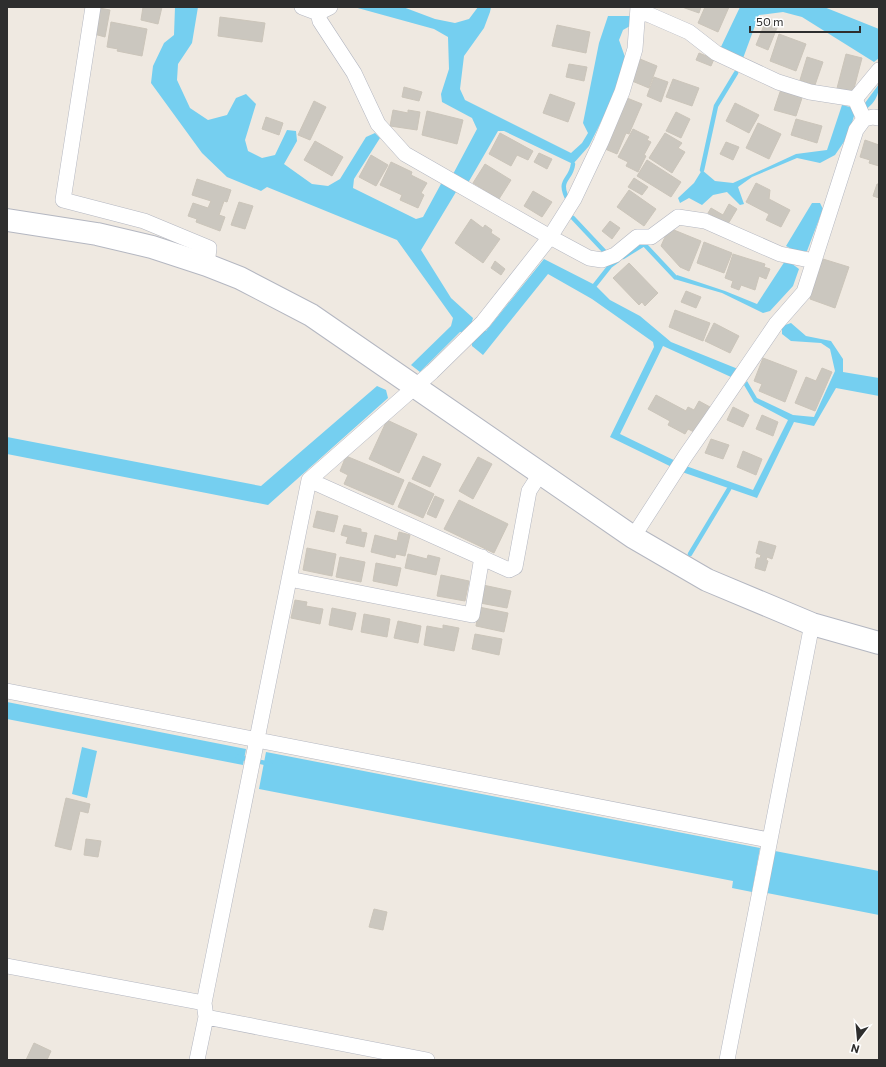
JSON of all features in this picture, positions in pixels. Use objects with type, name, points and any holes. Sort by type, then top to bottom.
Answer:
[{"type":"street","points":[[93,7],[63,200],[144,221],[209,248],[208,265]]},
{"type":"street","points":[[302,7],[324,10],[320,21],[354,73],[378,124],[405,154],[550,237],[590,258],[602,260],[615,255],[637,237],[651,236],[678,217],[705,222],[780,254],[814,261]]},
{"type":"street","points":[[197,1060],[256,740],[309,480],[432,372],[483,322],[550,237],[574,199],[601,142],[622,92],[635,49],[638,9],[689,32],[716,53],[778,82],[810,92],[879,118]]},
{"type":"street","points":[[633,537],[679,466],[776,324],[804,292],[856,130],[860,110],[879,70]]},
{"type":"street","points":[[7,220],[97,234],[152,247],[208,265],[240,278],[311,315],[633,537],[707,580],[812,624],[879,643]]},
{"type":"street","points":[[309,480],[509,570],[515,567],[529,492],[540,474]]},
{"type":"street","points":[[289,579],[472,615],[482,558]]},
{"type":"street","points":[[727,1060],[812,624]]},
{"type":"street","points":[[7,691],[770,840]]},
{"type":"street","points":[[7,966],[427,1060]]},
{"type":"water","points":[[175,7],[198,7],[192,43],[178,64],[177,80],[190,108],[208,120],[227,115],[236,98],[246,94],[256,104],[245,140],[248,151],[262,158],[275,155],[287,130],[296,131],[297,141],[284,164],[312,184],[328,186],[340,179],[366,137],[375,133],[380,138],[354,179],[353,188],[416,219],[423,217],[442,182],[452,176],[477,129],[472,118],[442,102],[441,94],[449,69],[448,37],[434,29],[354,7],[403,7],[435,19],[455,23],[469,19],[478,7],[491,7],[484,28],[464,56],[460,89],[465,100],[571,153],[582,143],[588,133],[583,123],[599,43],[608,16],[631,16],[630,26],[623,30],[619,40],[625,57],[617,90],[589,146],[573,164],[504,131],[498,131],[468,183],[462,182],[421,250],[451,298],[473,318],[471,326],[464,332],[460,332],[420,372],[411,365],[451,326],[453,318],[397,240],[267,187],[261,191],[227,177],[202,153],[151,83],[153,66],[164,43],[174,35]]},
{"type":"water","points":[[740,7],[824,7],[879,29],[879,58],[874,62],[802,17],[783,12],[759,15],[742,61],[719,51]]},
{"type":"water","points":[[879,84],[879,90],[875,100],[869,107],[854,116],[848,136],[835,155],[820,163],[797,158],[752,177],[738,187],[744,204],[740,205],[727,192],[713,195],[702,205],[689,198],[680,203],[678,198],[694,183],[702,170],[715,181],[733,183],[796,154],[827,150],[842,105],[850,107],[854,110],[865,103]]},
{"type":"water","points":[[812,203],[820,203],[823,209],[807,251],[797,252],[786,246]]},
{"type":"water","points":[[544,259],[595,285],[610,300],[640,316],[671,342],[738,369],[731,377],[663,346],[620,434],[686,466],[753,490],[788,420],[754,402],[744,385],[747,381],[757,398],[793,415],[814,417],[835,371],[830,349],[821,343],[791,341],[782,334],[782,326],[791,323],[806,336],[831,341],[843,359],[843,372],[879,378],[879,396],[836,388],[814,426],[794,422],[757,498],[682,472],[610,437],[654,347],[653,342],[592,299],[548,274],[483,355],[472,346],[472,341],[481,331],[486,331]]},
{"type":"water","points":[[785,261],[791,263],[799,269],[793,286],[770,311],[763,313],[722,293],[674,279],[677,275],[725,291],[757,304]]},
{"type":"water","points":[[377,386],[386,390],[388,398],[268,505],[7,454],[7,437],[261,486]]},
{"type":"water","points":[[7,702],[246,749],[243,765],[7,719]]},
{"type":"water","points":[[82,747],[97,751],[87,798],[72,794]]},
{"type":"water","points":[[266,752],[760,848],[752,892],[732,888],[733,881],[259,789]]},
{"type":"water","points":[[775,851],[879,871],[879,915],[767,893]]},
{"type":"building","points":[[143,7],[162,7],[158,24],[141,20]]},
{"type":"building","points":[[682,7],[701,7],[699,13]]},
{"type":"building","points":[[705,7],[729,7],[718,32],[698,23]]},
{"type":"building","points":[[99,8],[110,10],[105,37],[94,34]]},
{"type":"building","points":[[220,17],[265,23],[262,42],[218,36]]},
{"type":"building","points":[[767,18],[779,23],[768,50],[756,45]]},
{"type":"building","points":[[111,22],[147,29],[142,56],[117,51],[118,49],[107,47]]},
{"type":"building","points":[[557,25],[590,32],[586,53],[552,46]]},
{"type":"building","points":[[779,34],[806,44],[796,71],[770,61]]},
{"type":"building","points":[[699,53],[714,59],[711,66],[696,60]]},
{"type":"building","points":[[846,54],[862,58],[852,96],[836,92]]},
{"type":"building","points":[[807,57],[823,62],[815,85],[800,80]]},
{"type":"building","points":[[640,59],[657,66],[649,88],[632,81]]},
{"type":"building","points":[[569,64],[587,67],[584,81],[566,77]]},
{"type":"building","points":[[654,77],[668,82],[661,102],[647,96]]},
{"type":"building","points":[[673,79],[699,88],[692,106],[666,97]]},
{"type":"building","points":[[404,87],[422,92],[419,101],[402,97]]},
{"type":"building","points":[[781,89],[803,95],[796,116],[774,110]]},
{"type":"building","points":[[550,94],[575,103],[568,122],[543,113]]},
{"type":"building","points":[[627,98],[642,104],[629,134],[626,133],[617,154],[605,149]]},
{"type":"building","points":[[314,101],[326,107],[310,140],[298,135]]},
{"type":"building","points":[[735,103],[759,115],[749,133],[726,121]]},
{"type":"building","points":[[393,110],[408,113],[408,110],[420,112],[417,130],[390,126]]},
{"type":"building","points":[[427,111],[463,120],[457,144],[422,135]]},
{"type":"building","points":[[676,112],[690,119],[681,138],[666,131]]},
{"type":"building","points":[[266,117],[283,123],[279,135],[262,129]]},
{"type":"building","points":[[796,119],[822,126],[817,143],[791,135]]},
{"type":"building","points":[[758,123],[781,134],[769,159],[746,148]]},
{"type":"building","points":[[633,129],[649,137],[647,140],[651,142],[644,155],[646,156],[638,172],[626,166],[628,162],[618,157]]},
{"type":"building","points":[[500,133],[533,151],[528,160],[517,155],[511,166],[489,154]]},
{"type":"building","points":[[665,133],[682,143],[678,148],[685,152],[672,173],[649,158]]},
{"type":"building","points":[[865,140],[879,145],[879,166],[869,163],[870,160],[860,157]]},
{"type":"building","points":[[315,141],[343,157],[332,176],[304,160]]},
{"type":"building","points":[[726,142],[739,147],[733,160],[720,154]]},
{"type":"building","points":[[539,153],[552,159],[547,169],[534,162]]},
{"type":"building","points":[[371,155],[388,165],[376,186],[359,177]]},
{"type":"building","points":[[647,160],[681,182],[671,197],[637,176]]},
{"type":"building","points":[[391,162],[412,172],[411,175],[427,183],[421,193],[424,195],[418,208],[400,200],[402,195],[380,185]]},
{"type":"building","points":[[485,164],[511,180],[499,199],[473,183]]},
{"type":"building","points":[[634,178],[648,187],[642,195],[628,187]]},
{"type":"building","points":[[197,179],[231,190],[227,202],[224,201],[219,215],[225,217],[220,231],[196,222],[197,219],[188,216],[193,203],[208,208],[211,201],[192,195]]},
{"type":"building","points":[[756,183],[770,190],[769,199],[790,210],[781,227],[766,220],[769,214],[746,202]]},
{"type":"building","points":[[877,184],[879,184],[879,198],[873,196]]},
{"type":"building","points":[[629,190],[656,209],[644,226],[617,207]]},
{"type":"building","points":[[533,191],[552,202],[542,217],[524,206]]},
{"type":"building","points":[[239,202],[253,206],[245,229],[231,225]]},
{"type":"building","points":[[729,204],[737,209],[728,224],[708,213],[711,208],[723,215]]},
{"type":"building","points":[[471,219],[483,228],[485,225],[492,230],[491,233],[500,239],[483,263],[455,243]]},
{"type":"building","points":[[610,221],[620,228],[612,239],[602,231]]},
{"type":"building","points":[[669,228],[701,241],[689,271],[680,267],[661,246]]},
{"type":"building","points":[[704,242],[732,253],[724,273],[697,263]]},
{"type":"building","points":[[733,254],[765,264],[764,267],[770,269],[766,279],[759,276],[755,290],[741,285],[739,290],[731,287],[733,281],[725,278]]},
{"type":"building","points":[[823,259],[849,267],[835,308],[810,299]]},
{"type":"building","points":[[495,261],[505,269],[501,275],[491,268]]},
{"type":"building","points":[[629,263],[658,293],[645,306],[642,302],[639,305],[613,278]]},
{"type":"building","points":[[686,291],[701,297],[696,308],[681,302]]},
{"type":"building","points":[[675,310],[710,323],[703,341],[669,327]]},
{"type":"building","points":[[714,323],[739,336],[730,353],[705,341]]},
{"type":"building","points":[[763,358],[797,371],[785,402],[759,391],[762,384],[754,381]]},
{"type":"building","points":[[822,368],[832,372],[815,411],[795,403],[806,377],[816,381]]},
{"type":"building","points":[[656,395],[686,411],[688,407],[694,410],[699,401],[710,407],[696,433],[688,429],[685,434],[668,425],[670,421],[648,409]]},
{"type":"building","points":[[733,407],[749,415],[743,427],[727,420]]},
{"type":"building","points":[[762,415],[778,422],[773,436],[756,429]]},
{"type":"building","points":[[387,420],[417,434],[399,473],[369,459]]},
{"type":"building","points":[[711,439],[729,445],[723,459],[705,453]]},
{"type":"building","points":[[743,451],[762,459],[756,475],[737,467]]},
{"type":"building","points":[[346,456],[404,480],[393,505],[344,484],[348,475],[340,471]]},
{"type":"building","points":[[423,456],[441,464],[430,487],[412,479]]},
{"type":"building","points":[[478,457],[492,464],[473,499],[459,491]]},
{"type":"building","points":[[409,482],[434,494],[423,518],[398,507]]},
{"type":"building","points":[[435,496],[444,500],[436,518],[427,514]]},
{"type":"building","points":[[459,500],[508,524],[494,553],[444,529]]},
{"type":"building","points":[[317,511],[338,516],[334,532],[313,527]]},
{"type":"building","points":[[344,525],[361,529],[361,532],[367,533],[364,547],[346,543],[348,537],[341,535]]},
{"type":"building","points":[[399,532],[410,535],[405,556],[396,554],[395,558],[371,552],[375,535],[397,541]]},
{"type":"building","points":[[759,541],[776,546],[772,559],[767,557],[766,560],[768,561],[765,571],[755,568],[757,558],[760,558],[761,555],[756,553]]},
{"type":"building","points":[[307,548],[336,554],[332,576],[303,570]]},
{"type":"building","points":[[408,554],[427,559],[428,555],[440,558],[436,575],[405,568]]},
{"type":"building","points":[[340,557],[365,562],[361,582],[336,577]]},
{"type":"building","points":[[376,563],[401,568],[397,586],[373,581]]},
{"type":"building","points":[[441,575],[469,581],[465,601],[437,596]]},
{"type":"building","points":[[483,585],[511,591],[507,608],[480,603]]},
{"type":"building","points":[[295,600],[307,602],[306,606],[323,609],[320,624],[291,618]]},
{"type":"building","points":[[479,607],[508,613],[504,632],[476,626]]},
{"type":"building","points":[[332,608],[356,613],[352,630],[329,625]]},
{"type":"building","points":[[364,614],[390,619],[387,637],[361,632]]},
{"type":"building","points":[[398,621],[421,626],[418,643],[394,638]]},
{"type":"building","points":[[443,625],[459,628],[454,651],[424,645],[427,626],[443,629]]},
{"type":"building","points":[[475,634],[502,639],[499,655],[472,649]]},
{"type":"building","points":[[66,798],[90,804],[88,813],[80,811],[71,850],[55,846]]},
{"type":"building","points":[[86,839],[101,841],[98,857],[84,855]]},
{"type":"building","points":[[374,909],[387,912],[383,930],[369,927]]},
{"type":"building","points":[[34,1043],[51,1051],[47,1060],[26,1060]]},
{"type":"waterway","points":[[702,170],[716,106],[736,73]]},
{"type":"waterway","points":[[569,202],[565,194],[564,184],[572,170],[573,164]]},
{"type":"waterway","points":[[573,218],[605,252]]},
{"type":"waterway","points":[[623,257],[644,244],[675,277]]},
{"type":"waterway","points":[[595,285],[610,266],[617,261]]},
{"type":"waterway","points":[[690,554],[729,489]]},
{"type":"waterway","points":[[238,757],[270,764]]}]
